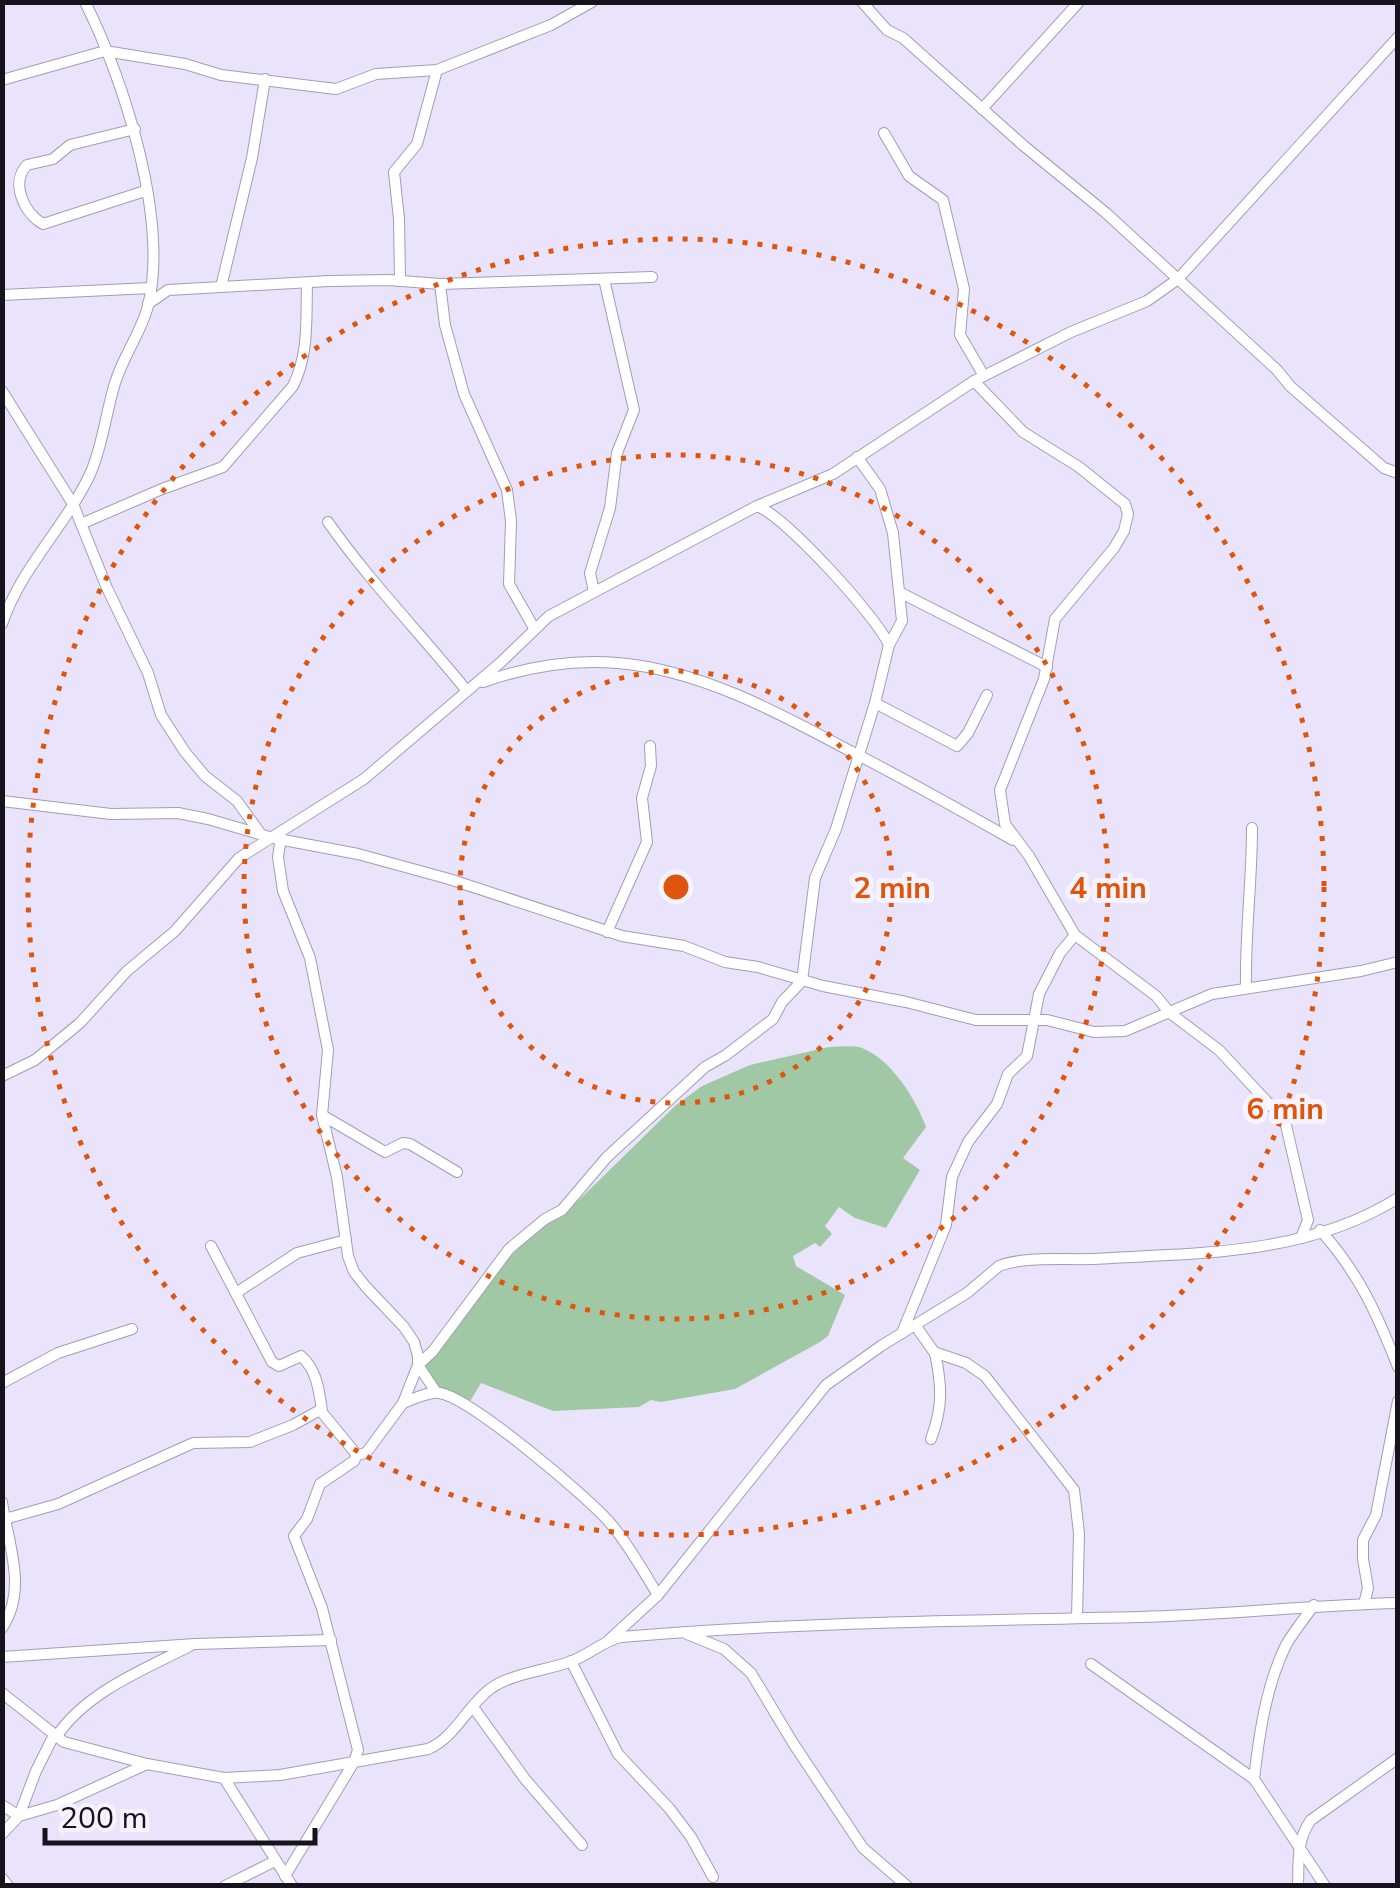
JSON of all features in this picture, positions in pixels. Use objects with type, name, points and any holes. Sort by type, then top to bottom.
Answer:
[{"type":"street","points":[[2,80],[105,51],[185,64],[221,75],[336,88],[376,74],[436,70],[534,32],[592,2]]},
{"type":"street","points":[[862,2],[883,27],[903,38],[1106,213],[1278,370],[1290,386],[1384,468],[1398,473]]},
{"type":"street","points":[[982,109],[1079,2]]},
{"type":"street","points":[[2,624],[35,560],[91,471],[118,372],[148,304],[151,284],[146,191],[135,129],[91,5]]},
{"type":"street","points":[[2,1076],[34,1060],[66,1035],[127,971],[175,931],[239,858],[277,838],[364,779],[549,616],[757,506],[833,474],[979,379],[1071,332],[1147,301],[1178,280],[1398,36]]},
{"type":"street","points":[[400,281],[394,172],[417,144],[436,70]]},
{"type":"street","points":[[221,287],[252,158],[264,79]]},
{"type":"street","points":[[135,129],[70,145],[52,159],[27,164],[18,176],[18,188],[37,221],[43,224],[146,191]]},
{"type":"street","points":[[884,133],[909,176],[943,200],[964,289],[960,334],[979,379],[1023,432],[1079,467],[1127,509],[1128,520],[1114,548],[1055,619],[1047,667],[1000,790],[1005,824],[1029,856],[1074,936],[1156,996],[1170,1013],[1219,1050],[1285,1121],[1308,1220],[1301,1238]]},
{"type":"street","points":[[2,295],[151,284],[168,290],[652,276]]},
{"type":"street","points":[[594,592],[590,573],[610,508],[617,453],[634,410],[604,278]]},
{"type":"street","points":[[82,524],[230,464],[300,372],[305,357],[307,283]]},
{"type":"street","points":[[440,284],[445,325],[464,394],[508,490],[509,584],[534,628]]},
{"type":"street","points":[[148,304],[168,290]]},
{"type":"street","points":[[2,392],[73,504],[148,673],[161,716],[195,764],[237,801],[260,834]]},
{"type":"street","points":[[357,1454],[366,1453],[376,1443],[403,1403],[418,1364],[433,1351],[509,1249],[544,1219],[562,1210],[607,1157],[705,1067],[773,1020],[782,1002],[802,981],[815,878],[836,829],[889,645],[902,620],[896,544],[880,489],[857,457]]},
{"type":"street","points":[[757,506],[780,519],[876,622],[889,645]]},
{"type":"street","points":[[328,522],[364,572],[470,688]]},
{"type":"street","points":[[901,594],[1047,667]]},
{"type":"street","points":[[470,688],[502,676],[556,665],[634,665],[741,696],[858,754],[1018,843]]},
{"type":"street","points":[[875,702],[956,746],[968,734],[987,695]]},
{"type":"street","points":[[607,932],[647,842],[642,798],[651,766],[650,746]]},
{"type":"street","points":[[2,801],[112,814],[178,813],[345,850],[449,879],[607,932],[684,946],[724,962],[768,969],[802,981],[976,1020],[1033,1020],[1112,1032],[1133,1029],[1212,994],[1398,962]]},
{"type":"street","points":[[1246,986],[1245,930],[1252,828]]},
{"type":"street","points":[[277,838],[283,891],[310,958],[328,1050],[322,1115],[354,1272],[414,1342],[418,1364],[436,1392]]},
{"type":"street","points":[[902,1333],[946,1226],[952,1177],[968,1142],[998,1104],[1008,1074],[1027,1056],[1044,981],[1074,936]]},
{"type":"street","points":[[322,1115],[384,1152],[410,1144],[457,1172]]},
{"type":"street","points":[[2,1693],[64,1742],[147,1764],[223,1778],[280,1775],[435,1746],[497,1686],[571,1661],[608,1640],[658,1594],[826,1385],[967,1294],[1006,1263],[1252,1249],[1321,1232],[1375,1212],[1398,1198]]},
{"type":"street","points":[[1308,1220],[1371,1300],[1398,1368]]},
{"type":"street","points":[[236,1294],[297,1253],[346,1240]]},
{"type":"street","points":[[211,1246],[274,1366],[300,1356],[306,1360],[319,1386],[322,1411],[357,1454]]},
{"type":"street","points":[[915,1325],[934,1352],[942,1397],[932,1439]]},
{"type":"street","points":[[2,1383],[58,1353],[132,1330]]},
{"type":"street","points":[[934,1352],[985,1376],[1074,1490],[1079,1533],[1078,1618]]},
{"type":"street","points":[[403,1403],[436,1392],[451,1396],[507,1434],[599,1511],[615,1528],[658,1594]]},
{"type":"street","points":[[1364,1604],[1368,1588],[1362,1559],[1364,1540],[1376,1515],[1398,1401]]},
{"type":"street","points":[[5,1519],[58,1504],[194,1442],[250,1442],[322,1411]]},
{"type":"street","points":[[287,1882],[354,1762],[357,1738],[347,1713],[332,1640],[294,1536],[307,1518],[320,1484],[354,1461],[357,1454]]},
{"type":"street","points":[[2,1502],[16,1600],[2,1628]]},
{"type":"street","points":[[608,1640],[682,1632],[1142,1617],[1398,1603]]},
{"type":"street","points":[[1254,1780],[1264,1717],[1278,1666],[1287,1644],[1314,1605]]},
{"type":"street","points":[[682,1632],[724,1648],[751,1673],[852,1834],[907,1886]]},
{"type":"street","points":[[2,1657],[195,1644],[332,1640]]},
{"type":"street","points":[[2,1834],[19,1816],[36,1771],[68,1719],[84,1704],[195,1644]]},
{"type":"street","points":[[571,1661],[618,1754],[669,1808],[713,1877]]},
{"type":"street","points":[[1091,1664],[1254,1780],[1325,1886]]},
{"type":"street","points":[[473,1707],[525,1779],[582,1845]]},
{"type":"street","points":[[1298,1886],[1301,1834],[1311,1820],[1398,1758]]},
{"type":"street","points":[[2,1806],[19,1816],[56,1805],[147,1764]]},
{"type":"street","points":[[223,1778],[287,1882]]},
{"type":"street","points":[[223,1778],[287,1882]]},
{"type":"street","points":[[224,1886],[275,1860]]},
{"type":"street","points":[[2,1878],[8,1886]]},
{"type":"green space","points":[[829,1047],[862,1048],[883,1061],[909,1093],[926,1127],[903,1158],[920,1170],[886,1228],[855,1218],[839,1207],[825,1226],[832,1234],[820,1247],[815,1243],[793,1256],[796,1266],[845,1295],[828,1336],[735,1389],[661,1402],[651,1400],[639,1407],[553,1411],[481,1383],[469,1403],[429,1376],[422,1361],[470,1293],[533,1232],[578,1201],[676,1105],[702,1086],[750,1065]]}]
